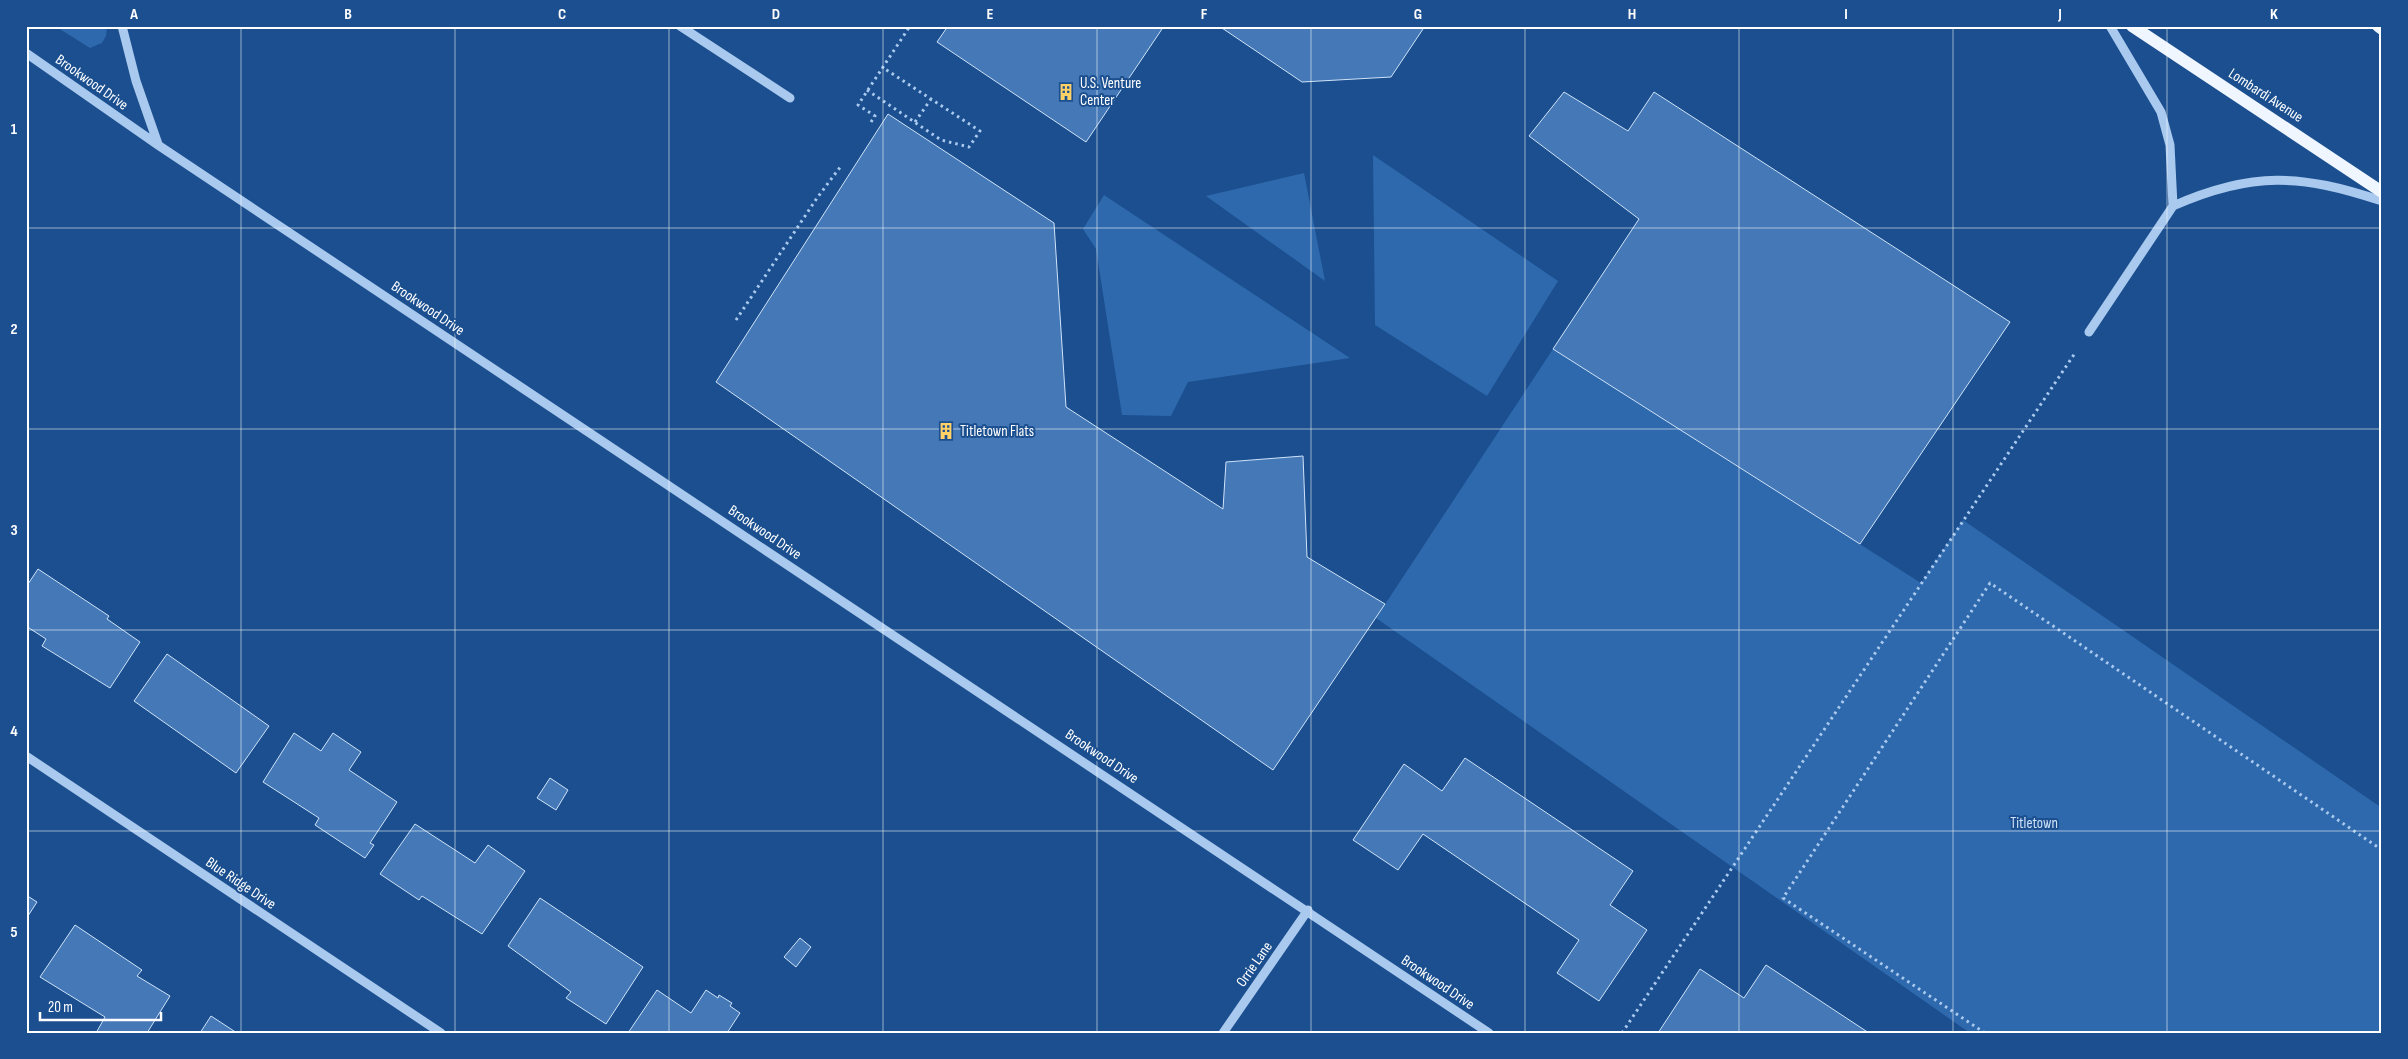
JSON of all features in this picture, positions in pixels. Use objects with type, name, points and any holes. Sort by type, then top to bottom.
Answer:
[{"type":"main road","name":"Lombardi Avenue","points":[[2132,26],[2382,192]]},
{"type":"main road","points":[[2378,26],[2382,29]]},
{"type":"street","points":[[122,26],[136,81],[158,144]]},
{"type":"street","points":[[680,26],[790,98]]},
{"type":"street","points":[[2110,26],[2161,112],[2170,145],[2173,206]]},
{"type":"street","name":"Brookwood Drive","points":[[26,53],[158,144],[1308,910],[1489,1033]]},
{"type":"street","points":[[2089,332],[2173,206],[2201,194],[2232,185],[2281,179],[2331,186],[2382,201]]},
{"type":"street","name":"Blue Ridge Drive","points":[[26,756],[441,1033]]},
{"type":"street","name":"Orrie Lane","points":[[1223,1033],[1308,910]]},
{"type":"path","points":[[872,122],[875,116],[858,105],[910,26]]},
{"type":"path","points":[[867,90],[941,140],[969,148],[980,131],[882,67]]},
{"type":"path","points":[[915,122],[931,98]]},
{"type":"path","points":[[736,320],[817,198],[841,166]]},
{"type":"path","points":[[1622,1033],[2089,332]]},
{"type":"path","points":[[1985,1033],[1782,898],[1990,583],[2382,850]]},
{"type":"green space","points":[[55,26],[107,26],[106,36],[102,43],[90,48]]},
{"type":"green space","points":[[1373,155],[1558,281],[1487,396],[1375,325]]},
{"type":"green space","points":[[1304,173],[1325,281],[1206,196]]},
{"type":"green space","points":[[1104,195],[1350,358],[1188,382],[1171,416],[1122,415],[1096,249],[1083,229]]},
{"type":"green space","name":"Titletown","points":[[1553,349],[1921,583],[1963,520],[2382,808],[2382,1033],[1970,1033],[1376,618]]},
{"type":"building","name":"U.S. Venture Center","points":[[948,26],[1164,26],[1086,142],[937,42]]},
{"type":"building","points":[[1219,26],[1425,26],[1391,77],[1302,82]]},
{"type":"building","points":[[1564,92],[1628,131],[1654,92],[2010,322],[1860,544],[1553,349],[1639,219],[1529,136]]},
{"type":"building","name":"Titletown Flats","points":[[888,114],[1054,223],[1066,407],[1223,509],[1226,462],[1303,456],[1307,557],[1385,604],[1273,770],[716,382]]},
{"type":"building","points":[[38,569],[109,616],[107,619],[140,642],[110,688],[42,646],[46,639],[26,626],[26,587]]},
{"type":"building","points":[[167,654],[269,726],[236,773],[134,701]]},
{"type":"building","points":[[294,733],[321,751],[333,733],[361,752],[349,770],[397,802],[370,843],[374,845],[365,858],[315,825],[319,818],[263,782]]},
{"type":"building","points":[[1465,758],[1633,871],[1610,905],[1647,930],[1599,1001],[1557,973],[1579,940],[1423,834],[1398,870],[1353,840],[1404,764],[1442,791]]},
{"type":"building","points":[[550,778],[568,790],[556,810],[537,798]]},
{"type":"building","points":[[415,824],[475,863],[488,845],[525,871],[482,934],[422,896],[419,900],[380,874]]},
{"type":"building","points":[[26,895],[37,902],[26,919]]},
{"type":"building","points":[[540,898],[643,967],[606,1024],[566,998],[571,992],[508,946]]},
{"type":"building","points":[[75,925],[142,970],[137,976],[170,996],[147,1033],[96,1033],[105,1017],[40,977]]},
{"type":"building","points":[[800,938],[811,947],[796,967],[784,957]]},
{"type":"building","points":[[1766,965],[1869,1033],[1658,1033],[1700,969],[1744,998]]},
{"type":"building","points":[[657,990],[691,1013],[706,990],[718,998],[719,995],[732,1003],[730,1006],[740,1013],[727,1033],[628,1033]]},
{"type":"building","points":[[211,1016],[237,1033],[200,1033]]},
{"type":"place","name":"U.S. Venture Center","points":[[1066,92]]},
{"type":"place","name":"Titletown Flats","points":[[946,431]]}]
